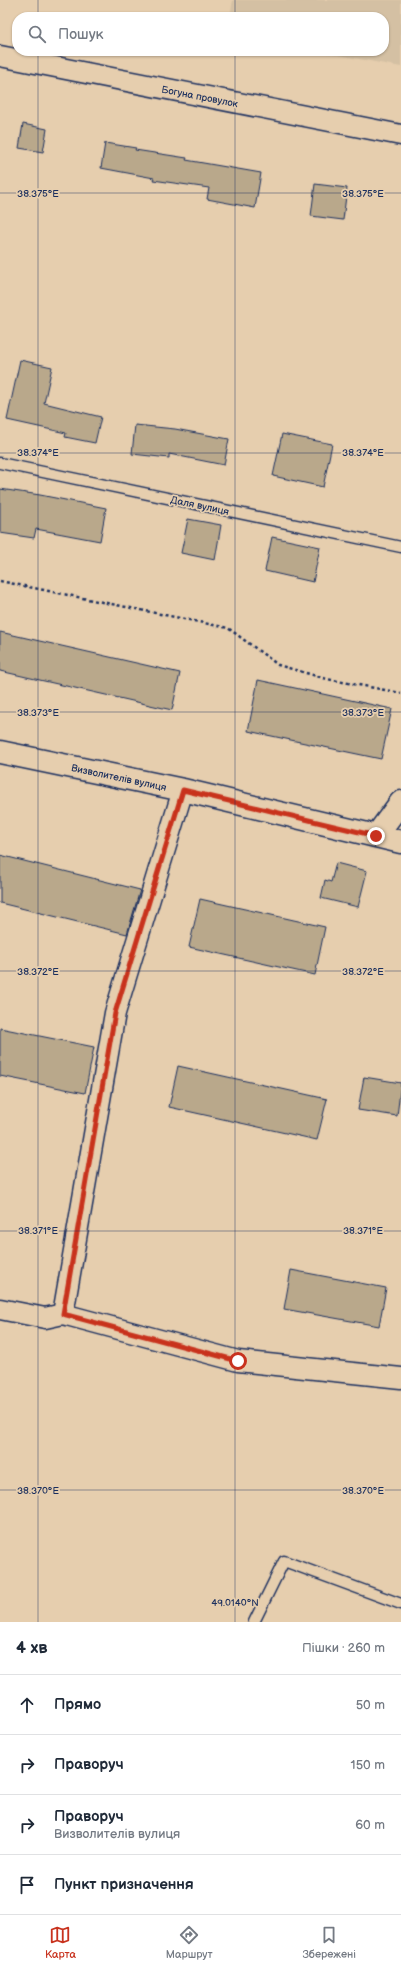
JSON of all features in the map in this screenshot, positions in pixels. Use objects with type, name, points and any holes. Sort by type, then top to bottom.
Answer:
[{"type":"street","name":"Богуна провулок","points":[[0,56],[401,135]]},
{"type":"street","name":"Визволителів вулиця","points":[[0,752],[183,790],[401,842]]},
{"type":"street","points":[[63,1314],[115,1013],[183,790]]},
{"type":"street","points":[[376,836],[401,802]]},
{"type":"street","points":[[0,1309],[45,1318],[63,1314],[238,1361],[401,1378]]},
{"type":"lane","name":"Даля вулиця","points":[[0,463],[401,547]]},
{"type":"lane","points":[[254,1622],[284,1561],[401,1604]]},
{"type":"path","points":[[0,580],[228,628],[278,665],[326,679],[401,693]]},
{"type":"shaded area","points":[[233,0],[401,0],[401,67],[343,56],[389,56],[389,12],[231,12]]},
{"type":"building","points":[[23,124],[47,129],[43,152],[19,148]]},
{"type":"building","points":[[105,143],[136,148],[135,150],[187,158],[186,160],[261,173],[255,208],[207,199],[209,188],[153,180],[154,178],[101,168]]},
{"type":"building","points":[[315,184],[347,188],[343,220],[311,216]]},
{"type":"building","points":[[20,360],[52,367],[44,403],[101,417],[95,443],[65,437],[66,433],[7,420]]},
{"type":"building","points":[[135,425],[175,429],[229,439],[224,465],[169,454],[169,458],[132,454]]},
{"type":"building","points":[[282,434],[332,444],[323,487],[273,476]]},
{"type":"building","points":[[0,489],[106,508],[100,541],[36,529],[34,538],[0,533]]},
{"type":"building","points":[[188,519],[221,525],[215,560],[181,553]]},
{"type":"building","points":[[272,537],[320,547],[313,582],[265,571]]},
{"type":"building","points":[[0,632],[180,673],[172,710],[0,671]]},
{"type":"building","points":[[258,680],[392,709],[381,759],[248,731]]},
{"type":"building","points":[[0,855],[140,890],[127,934],[0,903]]},
{"type":"building","points":[[336,863],[367,871],[358,907],[321,898],[325,880],[331,882]]},
{"type":"building","points":[[200,899],[325,927],[315,975],[189,947]]},
{"type":"building","points":[[0,1028],[94,1047],[85,1093],[0,1076]]},
{"type":"building","points":[[178,1066],[327,1099],[317,1140],[169,1107]]},
{"type":"building","points":[[364,1077],[401,1083],[397,1116],[358,1110]]},
{"type":"building","points":[[291,1270],[386,1288],[379,1326],[284,1309]]},
{"type":"route","points":[[238,1361],[63,1314],[115,1013],[183,790],[376,836]]}]
